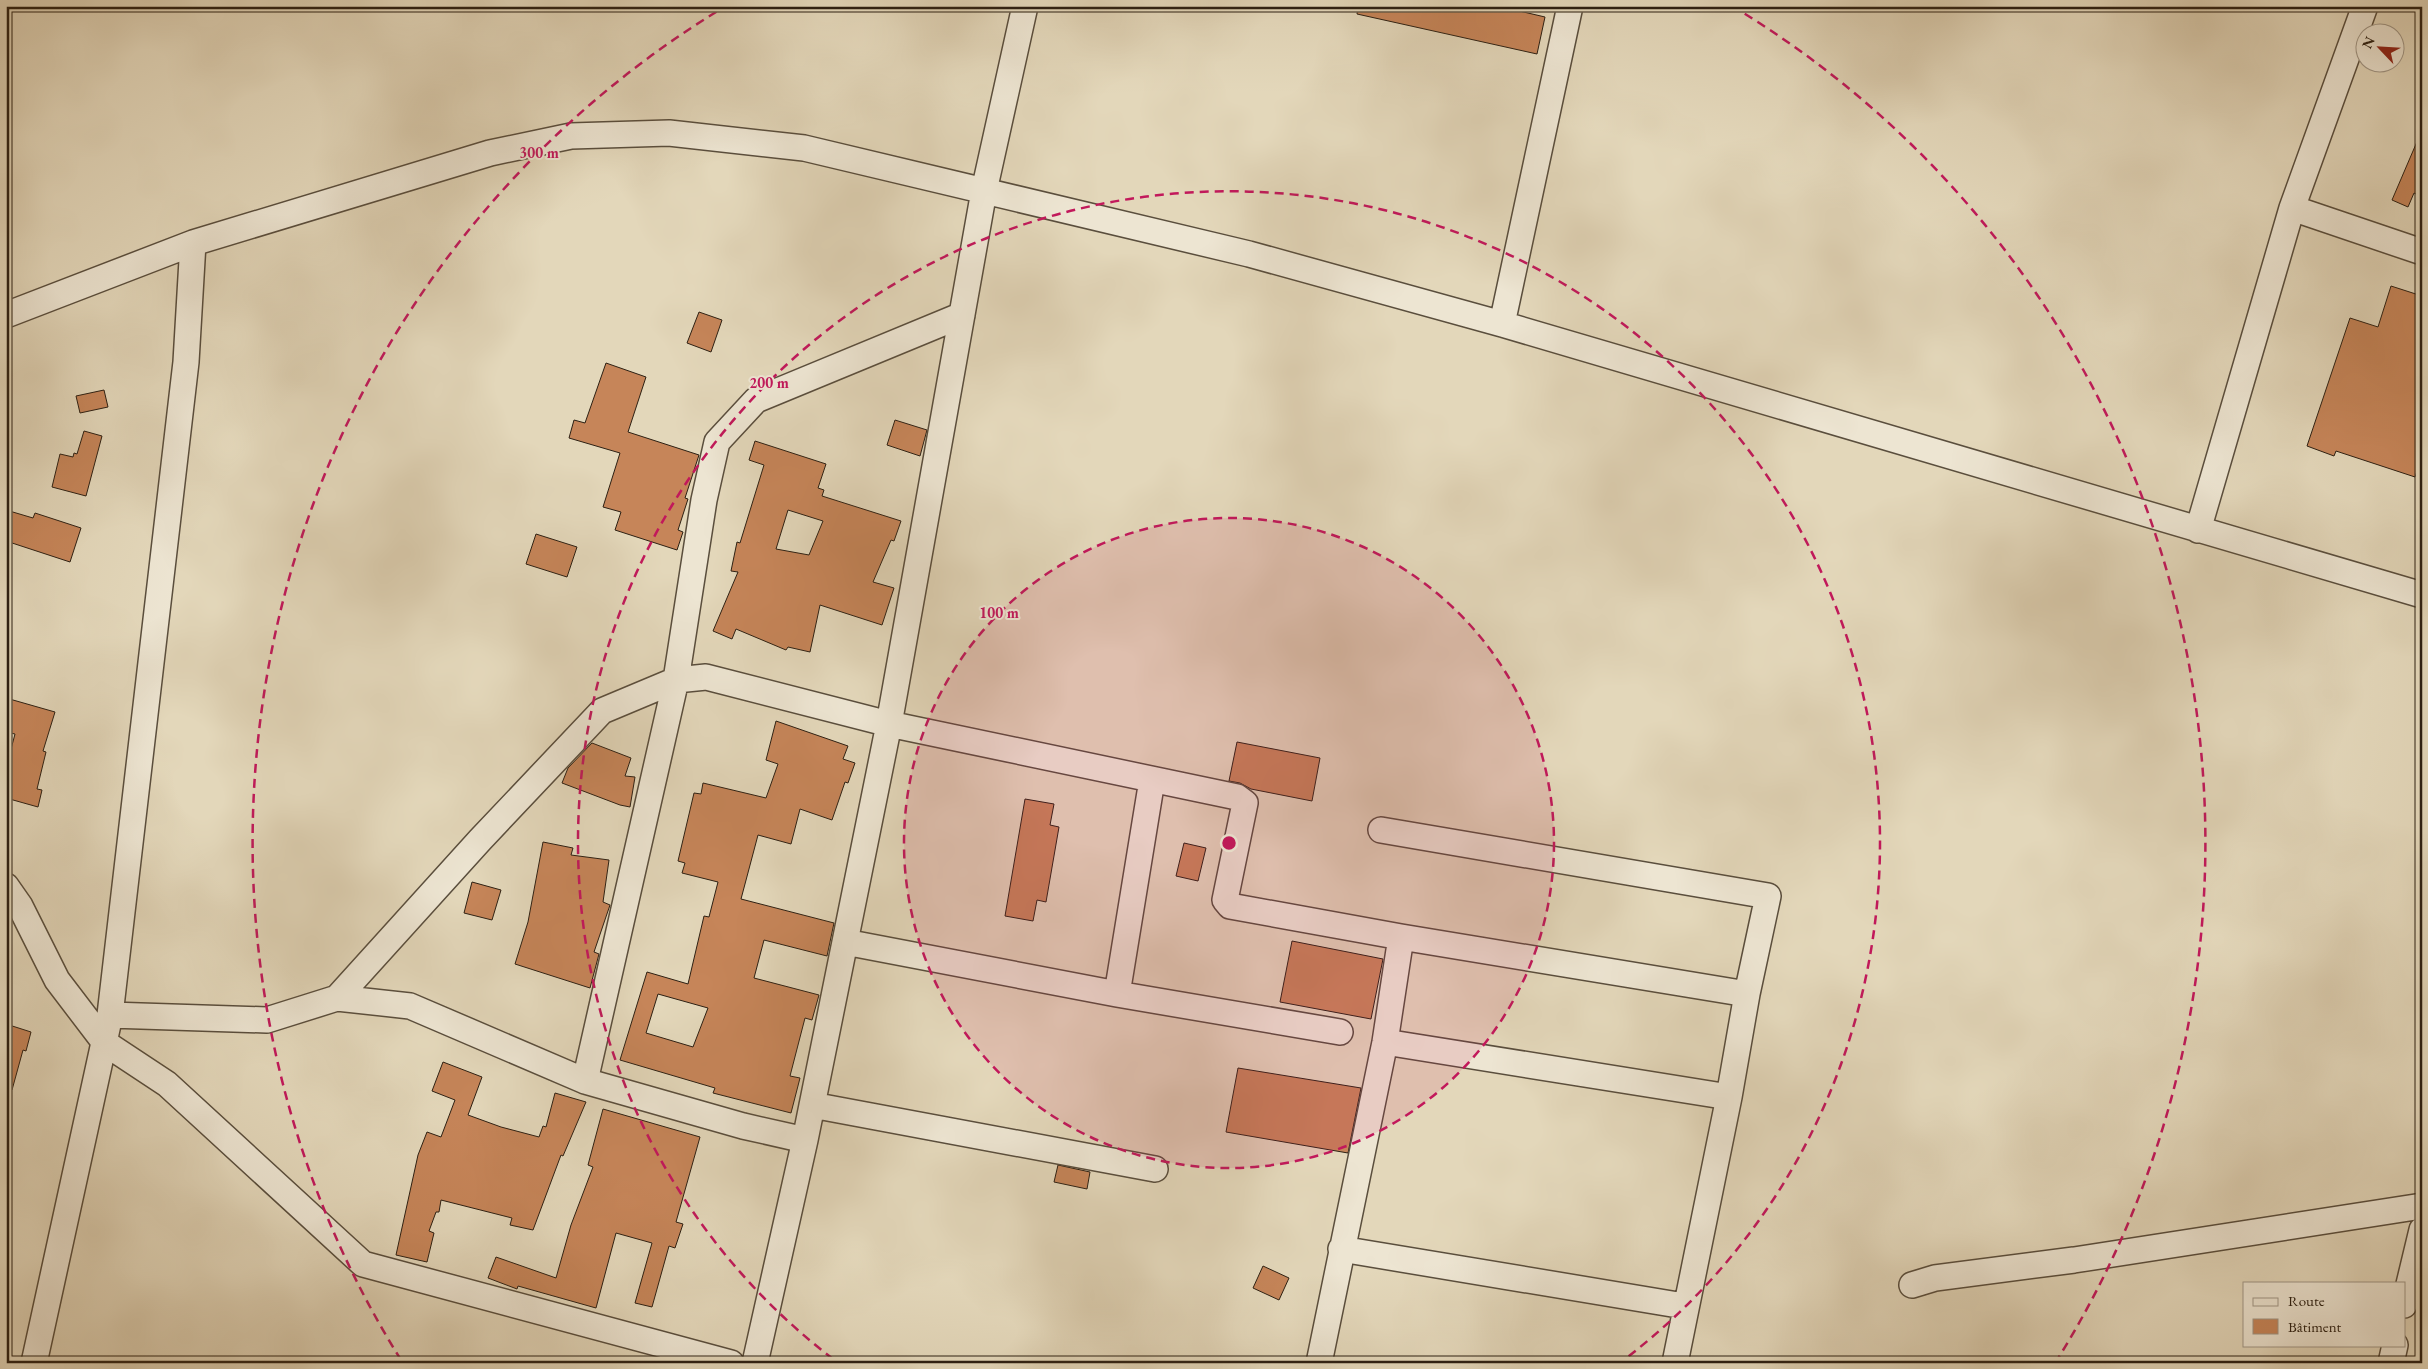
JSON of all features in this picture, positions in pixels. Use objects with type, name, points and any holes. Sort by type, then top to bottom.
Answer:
[{"type":"street","points":[[755,1363],[805,1140],[889,724],[984,191],[1025,6]]},
{"type":"street","points":[[1502,324],[1570,6]]},
{"type":"street","points":[[2198,530],[2292,208],[2365,6]]},
{"type":"street","points":[[6,315],[193,243],[490,153],[571,136],[669,133],[804,148],[1249,254],[1502,324],[2422,595]]},
{"type":"street","points":[[2292,208],[2422,252]]},
{"type":"street","points":[[34,1363],[110,1015],[186,362],[193,243]]},
{"type":"street","points":[[585,1081],[676,680],[704,500],[717,442],[756,400],[962,315]]},
{"type":"street","points":[[337,998],[480,840],[602,711],[676,680],[706,677],[889,724],[1238,798],[1245,803],[1225,900],[1230,906],[1401,937],[1747,994]]},
{"type":"street","points":[[1117,994],[1152,780]]},
{"type":"street","points":[[1381,830],[1768,896],[1674,1363]]},
{"type":"street","points":[[6,886],[20,906],[57,980],[105,1043],[167,1084],[363,1264],[731,1363]]},
{"type":"street","points":[[1319,1363],[1385,1042],[1401,937]]},
{"type":"street","points":[[845,942],[1117,994],[1340,1032]]},
{"type":"street","points":[[110,1015],[267,1020],[337,998],[410,1006],[585,1081],[743,1126],[805,1140]]},
{"type":"street","points":[[1385,1042],[1729,1097]]},
{"type":"street","points":[[812,1105],[1155,1169]]},
{"type":"street","points":[[1912,1285],[1935,1278],[2074,1260],[2422,1206]]},
{"type":"street","points":[[2406,1297],[2422,1230]]},
{"type":"street","points":[[1341,1249],[1684,1306]]},
{"type":"street","points":[[2391,1363],[2395,1346]]},
{"type":"building","points":[[1358,6],[1498,6],[1545,17],[1537,54],[1357,14]]},
{"type":"building","points":[[2422,130],[2422,197],[2414,193],[2408,207],[2392,200]]},
{"type":"building","points":[[2391,286],[2422,296],[2422,456],[2415,477],[2336,451],[2334,456],[2307,446],[2350,318],[2378,327]]},
{"type":"building","points":[[699,312],[722,320],[711,352],[687,343]]},
{"type":"building","points":[[606,363],[646,377],[628,432],[699,455],[685,498],[688,499],[678,530],[683,532],[677,550],[615,530],[621,512],[603,507],[620,453],[569,438],[574,420],[585,423]]},
{"type":"building","points":[[104,390],[108,407],[80,413],[76,396]]},
{"type":"building","points":[[895,420],[927,430],[920,456],[887,445]]},
{"type":"building","points":[[84,431],[102,436],[86,496],[52,487],[60,454],[73,457],[74,453],[77,454]]},
{"type":"building","points":[[755,441],[826,464],[818,488],[824,490],[822,496],[901,521],[894,541],[891,540],[873,582],[894,588],[882,625],[820,605],[810,652],[788,647],[786,650],[736,629],[732,639],[713,631],[738,572],[731,571],[737,542],[740,543],[764,465],[749,460]],"holes":[[[788,510],[823,521],[809,555],[776,549]]]},
{"type":"building","points":[[6,510],[33,518],[35,513],[81,528],[70,562],[6,541]]},
{"type":"building","points":[[536,534],[577,547],[567,577],[526,564]]},
{"type":"building","points":[[6,698],[55,712],[43,751],[46,752],[37,789],[42,790],[38,807],[6,798],[6,768],[15,734],[6,732]]},
{"type":"building","points":[[776,721],[848,746],[843,759],[855,763],[848,783],[845,782],[832,820],[800,809],[791,844],[758,835],[741,899],[834,923],[827,956],[764,940],[754,978],[819,995],[812,1020],[805,1018],[790,1076],[800,1078],[791,1113],[713,1093],[715,1088],[620,1060],[647,972],[688,984],[704,916],[709,917],[718,882],[682,873],[685,863],[678,861],[694,793],[701,794],[703,783],[766,798],[778,764],[766,760]],"holes":[[[658,994],[708,1008],[693,1047],[646,1033]]]},
{"type":"building","points":[[1237,742],[1320,758],[1312,801],[1251,789],[1240,783],[1229,781]]},
{"type":"building","points":[[592,743],[631,758],[625,776],[635,777],[630,807],[562,783],[568,768]]},
{"type":"building","points":[[1025,799],[1054,804],[1050,825],[1059,827],[1046,902],[1037,900],[1033,921],[1005,916]]},
{"type":"building","points":[[543,842],[573,848],[571,855],[609,860],[603,902],[610,905],[594,952],[599,954],[590,988],[515,964],[528,922]]},
{"type":"building","points":[[1184,843],[1206,848],[1198,881],[1176,876]]},
{"type":"building","points":[[472,882],[501,890],[492,920],[464,913]]},
{"type":"building","points":[[1292,941],[1383,959],[1371,1019],[1280,1002]]},
{"type":"building","points":[[6,1024],[31,1032],[26,1051],[23,1050],[12,1090],[6,1090]]},
{"type":"building","points":[[443,1062],[482,1077],[468,1115],[501,1127],[539,1137],[543,1126],[546,1127],[555,1093],[586,1102],[563,1156],[561,1155],[533,1230],[510,1225],[512,1218],[441,1200],[439,1212],[436,1212],[429,1231],[434,1233],[427,1262],[396,1255],[418,1155],[427,1132],[441,1137],[455,1100],[432,1091]]},
{"type":"building","points":[[1238,1068],[1361,1088],[1348,1153],[1226,1132]]},
{"type":"building","points":[[603,1109],[700,1137],[676,1222],[683,1224],[675,1248],[669,1246],[652,1307],[635,1303],[652,1243],[616,1233],[596,1308],[518,1286],[517,1289],[488,1278],[496,1257],[556,1278],[571,1225],[593,1167],[588,1165]]},
{"type":"building","points":[[1058,1165],[1090,1172],[1087,1189],[1054,1182]]},
{"type":"building","points":[[1263,1266],[1289,1278],[1279,1300],[1253,1288]]}]
